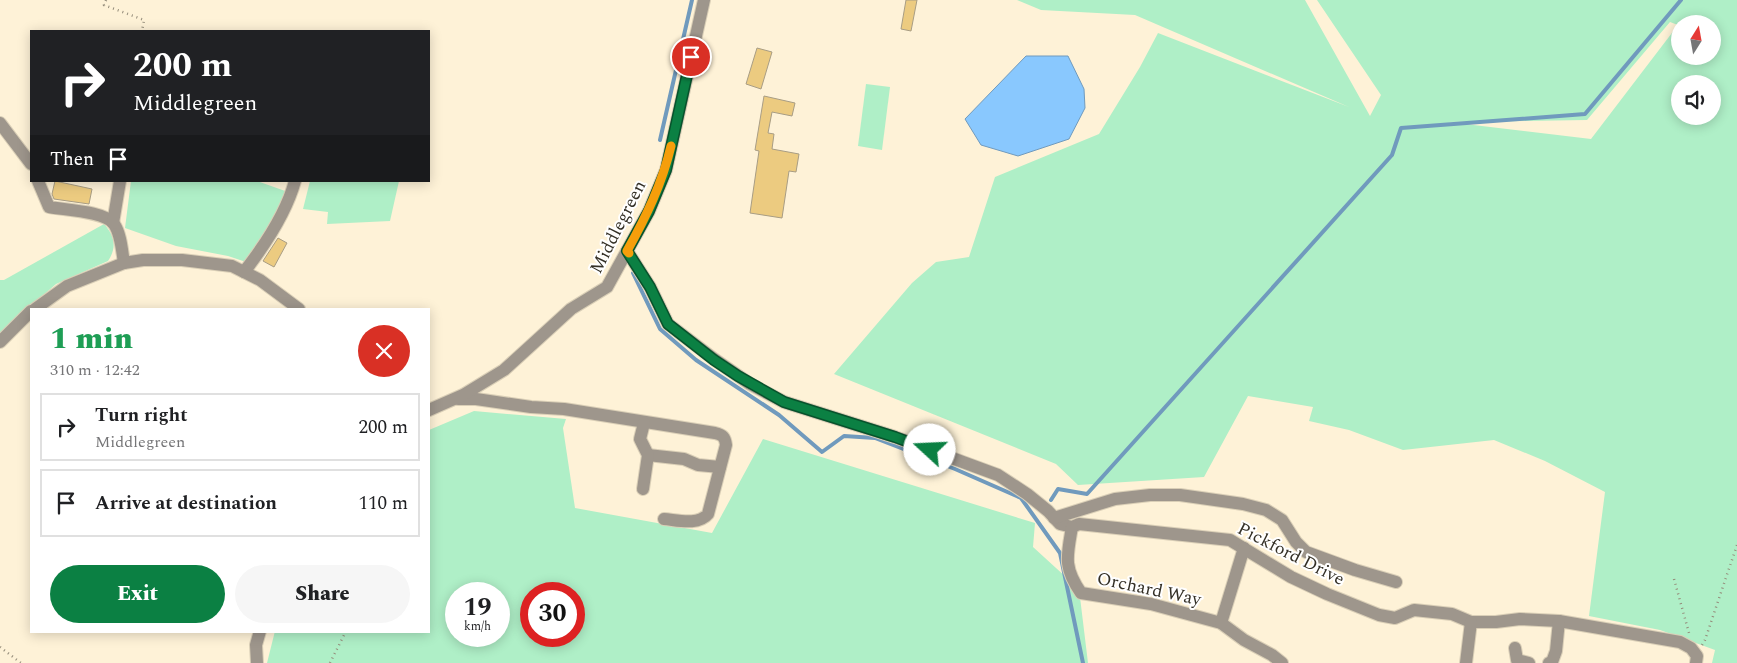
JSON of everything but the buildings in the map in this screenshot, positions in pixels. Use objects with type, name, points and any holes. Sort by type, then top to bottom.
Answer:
[{"type":"street","name":"Middlegreen","points":[[430,410],[455,398],[504,370],[571,309],[607,287],[649,211],[666,170],[704,0]]},
{"type":"street","points":[[0,123],[30,163]]},
{"type":"street","points":[[38,182],[49,208],[103,216],[113,223]]},
{"type":"street","points":[[120,182],[113,223],[120,240],[124,263]]},
{"type":"street","points":[[244,272],[272,231],[290,199],[295,182]]},
{"type":"street","points":[[627,251],[650,287],[668,324],[714,360],[750,384],[784,402],[895,437],[998,475],[1027,494],[1062,523],[1115,499],[1150,495],[1180,495],[1243,504],[1266,510],[1282,520],[1296,542],[1306,552],[1354,570],[1396,582]]},
{"type":"street","points":[[36,308],[67,286],[124,263],[143,260],[182,260],[232,266],[260,280],[298,308]]},
{"type":"street","points":[[0,342],[30,312]]},
{"type":"street","points":[[455,398],[564,409],[644,423],[716,432],[723,435],[726,445],[708,514],[705,518],[692,521],[664,519]]},
{"type":"street","points":[[643,489],[648,455],[640,439],[644,423]]},
{"type":"street","points":[[648,455],[684,459],[698,465],[720,467]]},
{"type":"street","name":"Pickford Drive","points":[[1062,523],[1230,540],[1291,577],[1379,615],[1395,618],[1414,610],[1452,614],[1471,622],[1496,622],[1520,619],[1559,621],[1680,642],[1691,648],[1696,658]]},
{"type":"street","name":"Orchard Way","points":[[1062,523],[1066,560],[1072,580],[1081,593],[1151,604],[1221,623],[1282,663]]},
{"type":"street","name":"Orchard Way","points":[[1221,623],[1244,548]]},
{"type":"street","points":[[1549,663],[1552,662],[1556,651],[1559,621]]},
{"type":"street","points":[[1466,663],[1471,622]]},
{"type":"street","points":[[257,663],[256,645],[259,633]]},
{"type":"street","points":[[1515,648],[1517,660],[1529,663]]},
{"type":"path","points":[[106,0],[104,5],[144,20],[142,30]]},
{"type":"path","points":[[1696,658],[1705,640],[1737,545]]},
{"type":"path","points":[[1674,579],[1696,658]]},
{"type":"path","points":[[330,663],[345,633]]},
{"type":"path","points":[[0,647],[21,663]]},
{"type":"green space","points":[[1017,0],[1305,0],[1370,116],[1381,95],[1317,0],[1737,0],[1737,663],[1712,663],[1715,650],[1660,630],[1589,616],[1605,492],[1545,461],[1494,440],[1403,450],[1349,430],[1309,421],[1313,407],[1248,396],[1204,477],[1078,485],[1056,464],[834,374],[912,283],[936,262],[969,257],[995,177],[1099,134],[1140,67],[1158,33],[1349,107],[1135,15],[1041,10]],"holes":[[[1671,15],[1721,15],[1721,65],[1671,65],[1671,34],[1591,139],[1448,122],[1587,120],[1670,22]]]},
{"type":"green space","points":[[866,84],[890,87],[882,150],[858,146]]},
{"type":"green space","points":[[131,182],[260,182],[288,192],[276,215],[246,262],[228,256],[176,246],[125,228]]},
{"type":"green space","points":[[310,182],[399,182],[390,221],[327,224],[328,212],[303,209]]},
{"type":"green space","points":[[104,224],[111,233],[114,242],[113,251],[108,261],[56,284],[0,333],[0,280],[4,280]]},
{"type":"green space","points":[[474,411],[566,419],[563,428],[575,508],[712,533],[763,439],[1035,523],[1033,547],[1079,589],[1088,663],[267,663],[274,633],[430,633],[430,430]]},
{"type":"water","points":[[1026,56],[1068,56],[1084,89],[1085,108],[1069,139],[1018,156],[981,145],[965,119]]},
{"type":"waterway","points":[[660,140],[692,0]]},
{"type":"waterway","points":[[1051,500],[1058,489],[1087,494],[1392,155],[1401,128],[1585,114],[1681,0]]},
{"type":"waterway","points":[[633,273],[660,329],[696,360],[779,415],[822,452],[844,436],[875,438],[955,469],[1021,498],[1060,553],[1083,663]]},
{"type":"slow traffic","points":[[629,253],[627,251],[649,211],[666,170],[671,146]]},
{"type":"route","points":[[691,57],[666,170],[649,211],[627,251],[650,287],[668,324],[714,360],[750,384],[784,402],[930,450]]}]
